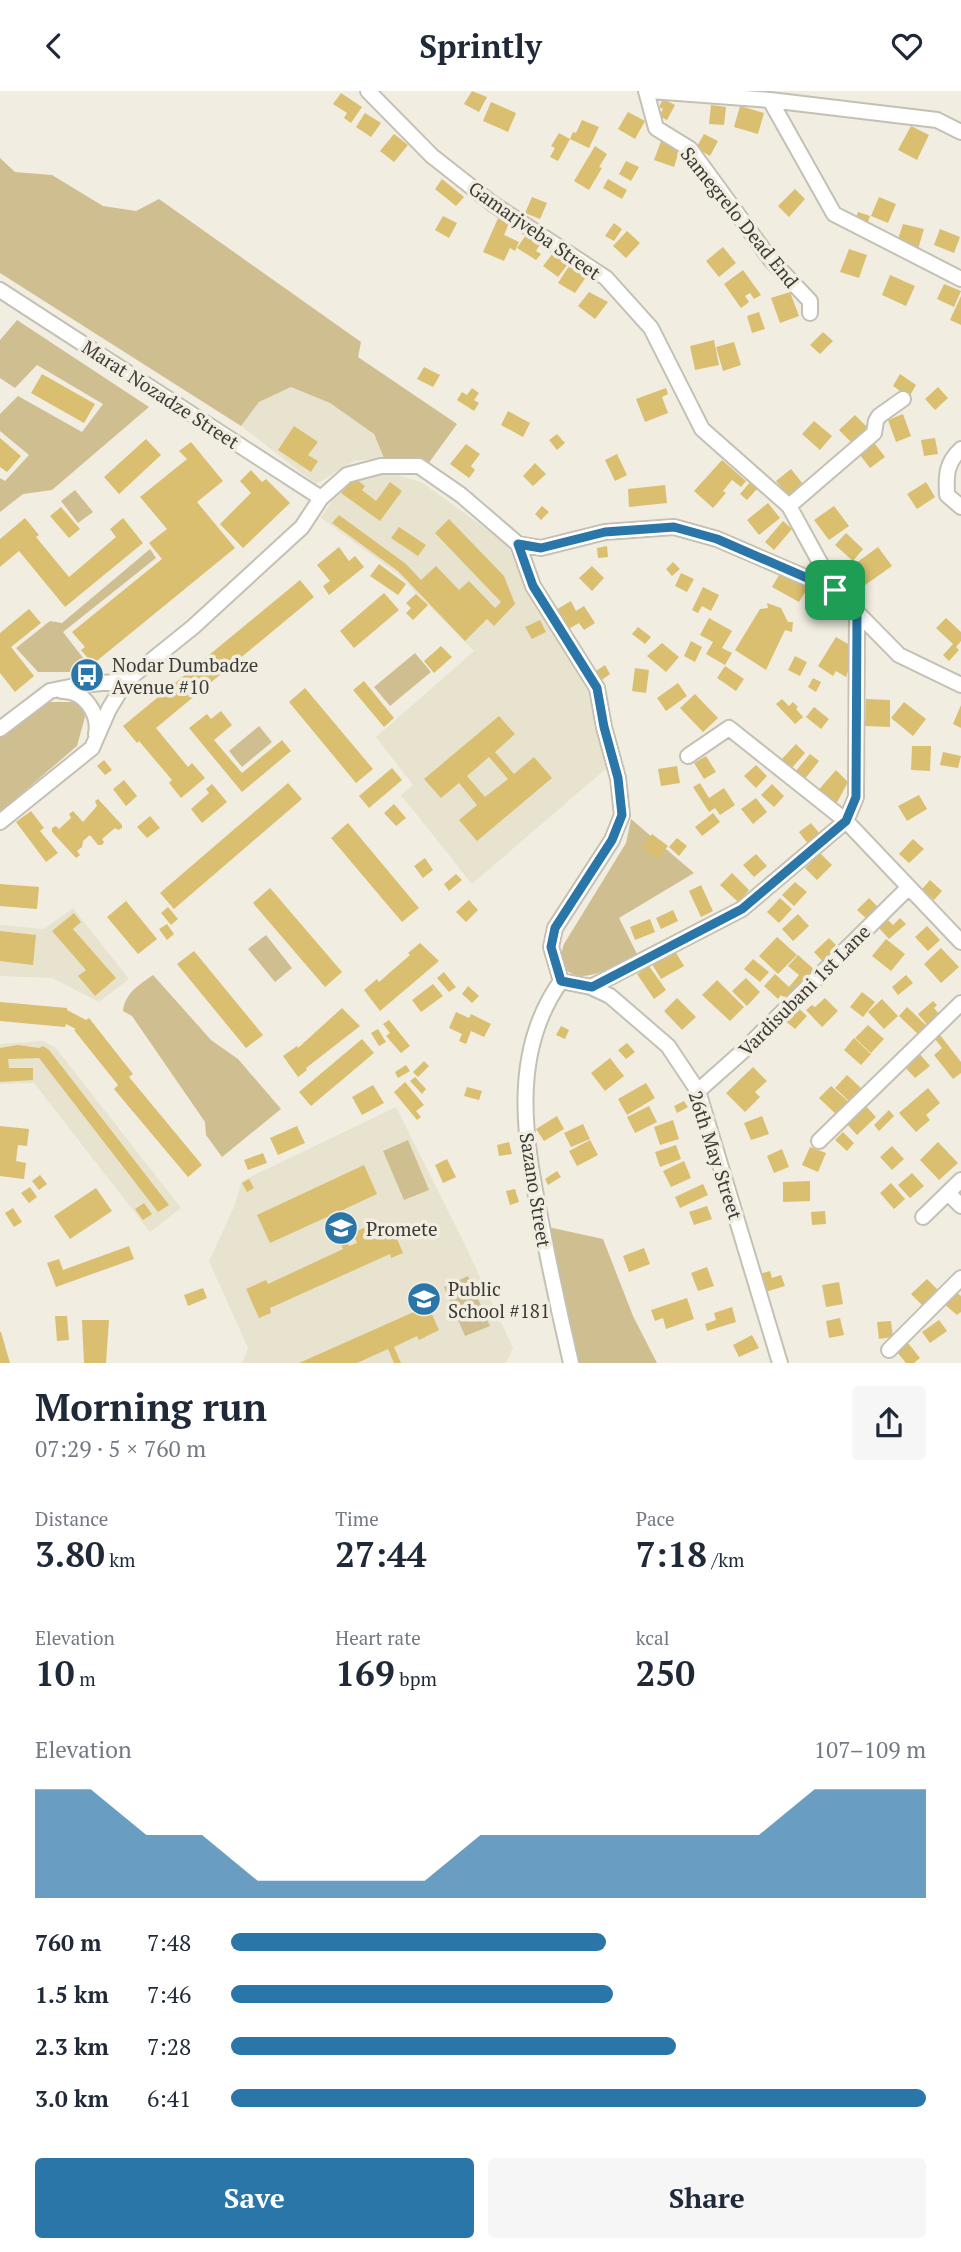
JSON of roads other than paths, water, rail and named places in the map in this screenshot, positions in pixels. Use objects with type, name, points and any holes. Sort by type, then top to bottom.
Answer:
[{"type":"street","name":"Gamarjveba Street","points":[[368,91],[442,164],[494,204],[606,278],[651,328],[702,429],[789,506],[835,590],[899,655],[961,685]]},
{"type":"street","name":"Samegrelo Dead End","points":[[646,91],[656,128],[690,149],[771,260],[810,301],[810,313]]},
{"type":"street","points":[[652,91],[770,100],[937,120],[961,132]]},
{"type":"street","points":[[770,100],[834,214],[961,279]]},
{"type":"street","name":"Marat Nozadze Street","points":[[0,290],[321,498]]},
{"type":"street","points":[[789,506],[874,433],[879,416],[903,399]]},
{"type":"street","points":[[961,449],[950,459],[946,475],[947,495],[961,507]]},
{"type":"street","points":[[0,822],[92,748],[109,709],[126,681],[193,627],[303,527],[321,498],[347,475],[381,466],[419,466],[461,495],[518,544],[533,586],[597,688],[618,778],[622,815],[612,840],[555,928],[551,947],[561,981],[592,987],[742,909],[846,821],[856,797],[857,613]]},
{"type":"street","points":[[518,544],[541,548],[605,532],[674,527],[717,539],[835,590]]},
{"type":"street","points":[[0,729],[50,691],[79,685],[126,681]]},
{"type":"street","points":[[50,691],[68,691],[84,699],[95,713],[97,731],[92,748]]},
{"type":"street","points":[[688,756],[729,728],[846,821],[961,942]]},
{"type":"street","name":"Vardisubani 1st Lane","points":[[698,1091],[743,1051],[908,888]]},
{"type":"street","name":"Sazano Street","points":[[561,981],[553,992],[533,1036],[525,1089],[527,1150],[571,1363]]},
{"type":"street","name":"26th May Street","points":[[592,987],[610,996],[668,1046],[698,1091],[780,1363]]},
{"type":"street","points":[[819,1141],[961,1003]]},
{"type":"street","points":[[923,1217],[961,1180]]},
{"type":"street","points":[[948,1193],[961,1206]]},
{"type":"street","points":[[889,1350],[961,1278]]},
{"type":"place","name":"Nodar Dumbadze Avenue #10","points":[[87,675]]},
{"type":"place","name":"Promete","points":[[341,1228]]},
{"type":"place","name":"Public School #181","points":[[424,1299]]}]
